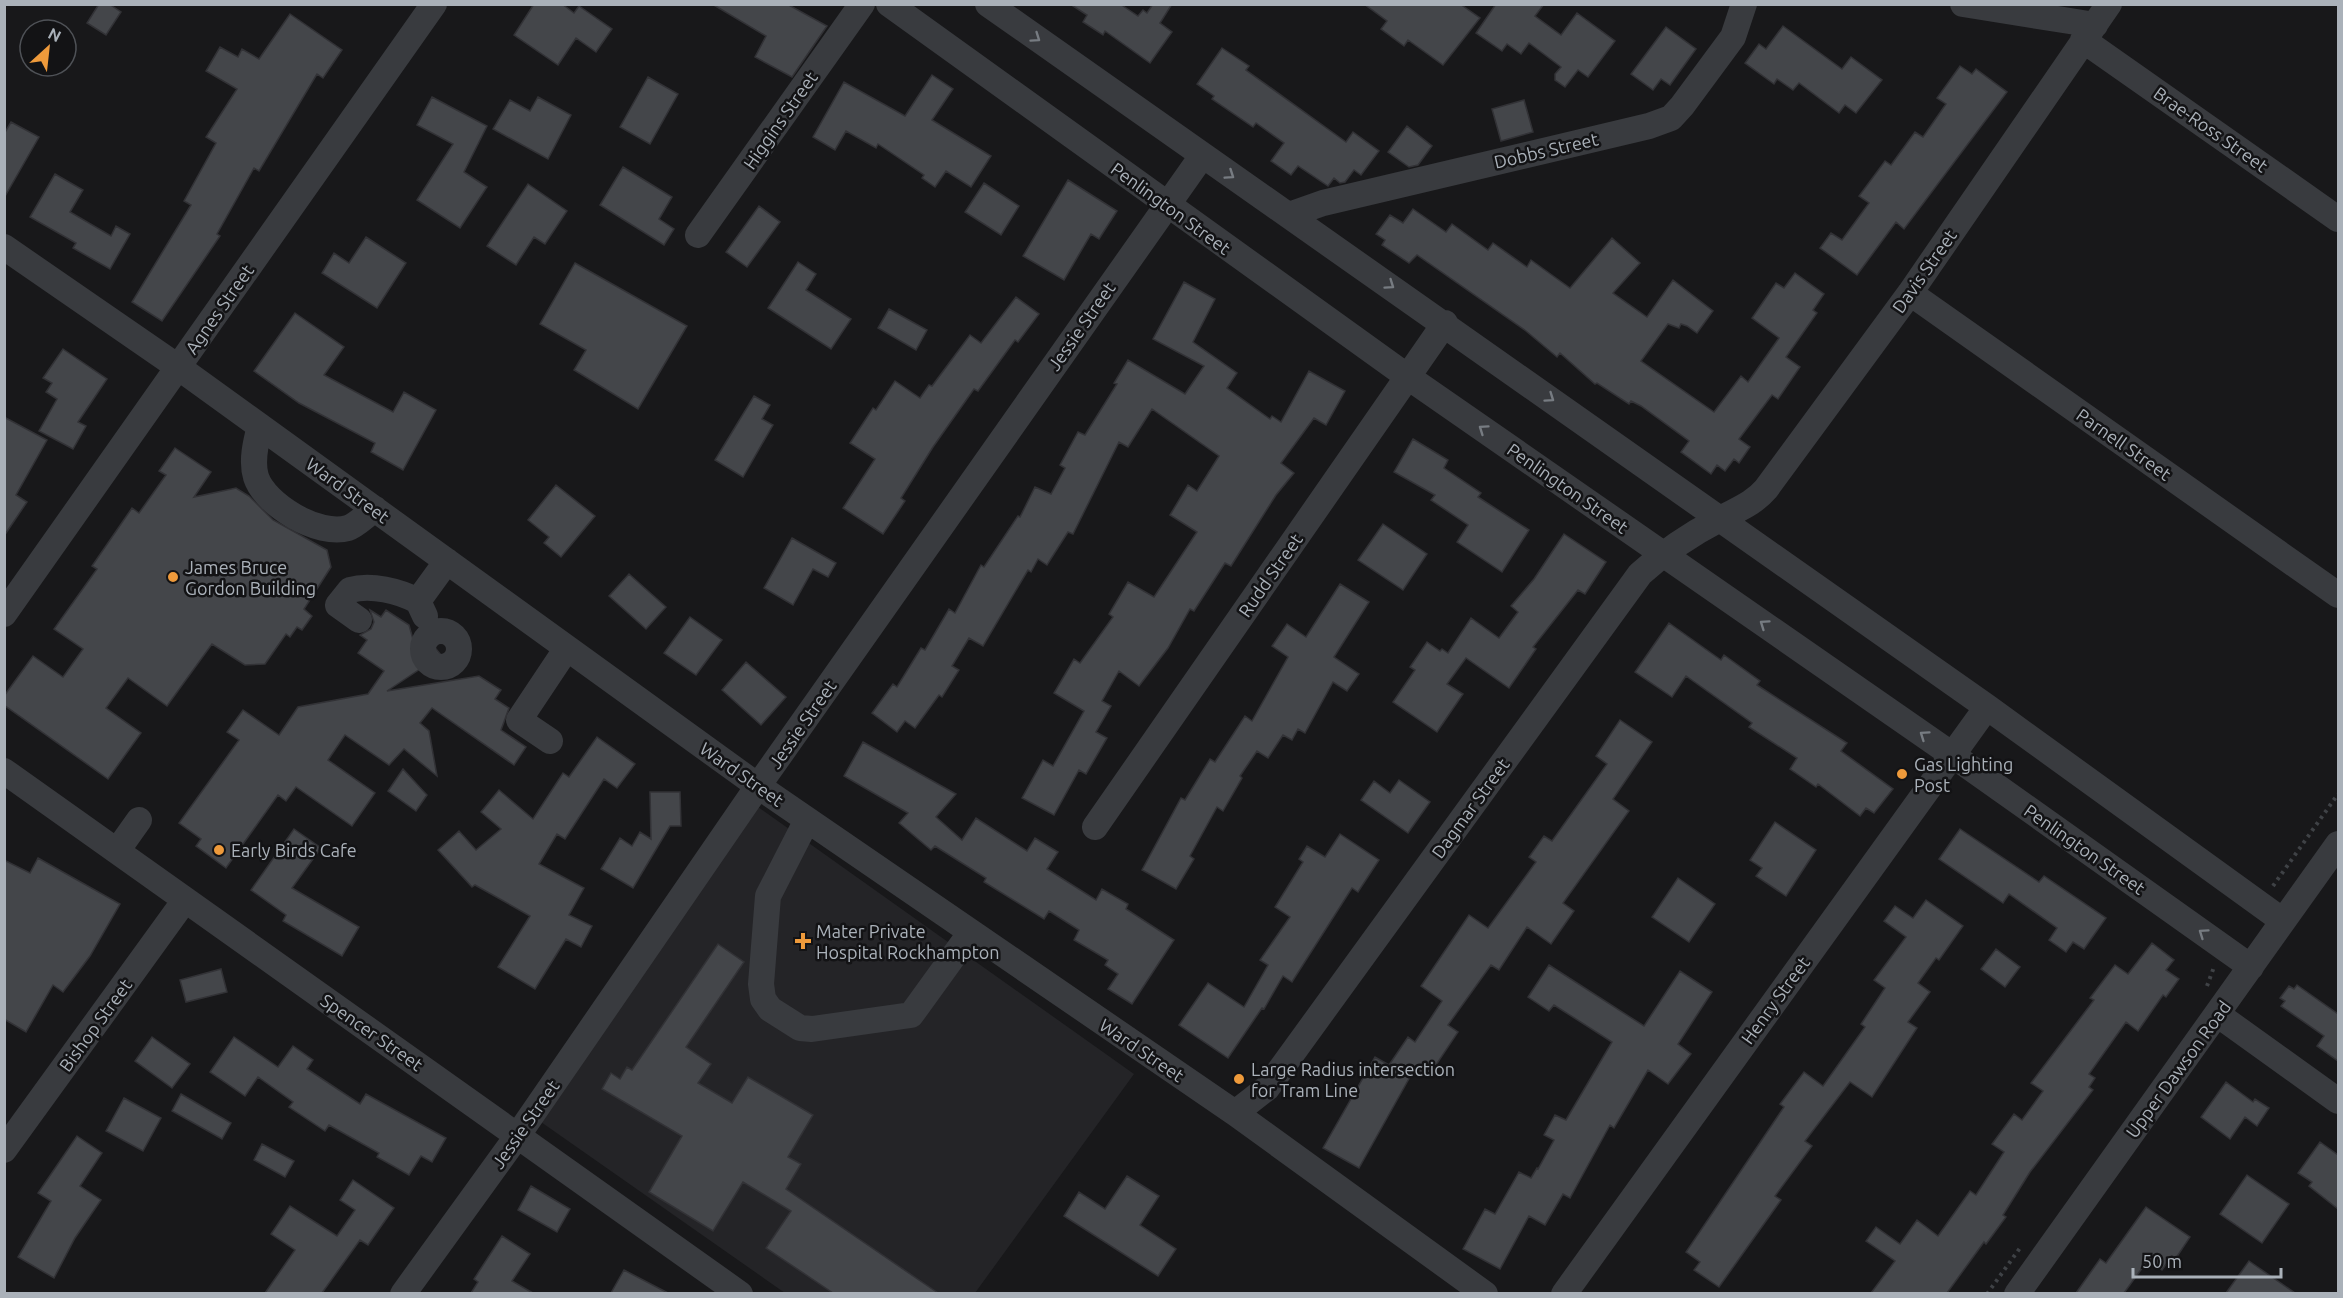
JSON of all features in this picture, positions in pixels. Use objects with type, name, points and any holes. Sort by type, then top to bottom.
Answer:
[{"type":"street","name":"Agnes Street","points":[[4,614],[434,4]]},
{"type":"street","name":"Higgins Street","points":[[698,235],[862,4]]},
{"type":"street","name":"Penlington Street","points":[[889,4],[1408,377],[1951,754],[2251,967]]},
{"type":"street","points":[[988,4],[1987,707],[2283,921]]},
{"type":"street","name":"Dobbs Street","points":[[1289,215],[1323,203],[1649,126],[1671,118],[1733,37],[1744,4]]},
{"type":"street","points":[[1963,4],[2096,23]]},
{"type":"street","name":"Brae-Ross Street","points":[[2096,23],[2338,219]]},
{"type":"street","name":"Davis Street","points":[[1720,519],[1755,502],[1910,293],[2096,23]]},
{"type":"street","name":"Jessie Street","points":[[403,1293],[518,1135],[758,786],[1202,156]]},
{"type":"street","name":"Ward Street","points":[[4,247],[261,426],[758,786],[1235,1113],[1485,1293]]},
{"type":"street","name":"Parnell Street","points":[[1910,293],[2338,595]]},
{"type":"street","name":"Rudd Street","points":[[1095,827],[1444,323]]},
{"type":"street","points":[[261,426],[254,453],[255,476],[268,496],[281,506],[318,528],[331,529],[349,528],[375,509]]},
{"type":"street","name":"Dagmar Street","points":[[1235,1113],[1267,1088],[1640,574],[1662,553],[1720,519]]},
{"type":"street","points":[[418,601],[447,561]]},
{"type":"street","points":[[359,620],[338,605],[350,590],[359,587],[397,592],[418,601],[431,635]]},
{"type":"street","points":[[550,741],[519,720],[567,648]]},
{"type":"street","name":"Henry Street","points":[[1564,1293],[1987,707]]},
{"type":"street","name":"Spencer Street","points":[[4,771],[518,1135],[725,1289]]},
{"type":"street","points":[[117,851],[139,820]]},
{"type":"street","points":[[807,820],[768,896],[761,984],[763,999],[770,1009],[780,1016],[800,1028],[812,1029],[911,1015],[971,932]]},
{"type":"street","name":"Upper Dawson Road","points":[[2017,1293],[2338,844]]},
{"type":"street","name":"Bishop Street","points":[[4,1150],[185,900]]},
{"type":"street","points":[[2217,1014],[2338,1101]]},
{"type":"path","points":[[2260,904],[2338,794]]},
{"type":"path","points":[[2204,992],[2216,962],[2226,949]]},
{"type":"path","points":[[1987,1293],[2021,1246]]},
{"type":"shaded area","name":"Mater Private Hospital Rockhampton","points":[[758,807],[1134,1074],[975,1293],[785,1293],[531,1115]]},
{"type":"building","points":[[99,4],[109,4],[121,12],[106,35],[87,23]]},
{"type":"building","points":[[534,4],[562,4],[574,13],[579,6],[612,29],[596,52],[576,38],[558,65],[514,35]]},
{"type":"building","points":[[712,4],[787,4],[827,26],[792,77],[755,57],[766,36]]},
{"type":"building","points":[[1070,4],[1120,4],[1138,16],[1143,10],[1147,13],[1153,4],[1172,4],[1160,23],[1172,32],[1150,63],[1105,31],[1103,35],[1083,22],[1087,15]]},
{"type":"building","points":[[1364,4],[1460,4],[1480,18],[1443,65],[1408,40],[1404,46],[1381,29],[1387,21]]},
{"type":"building","points":[[1496,4],[1544,4],[1535,16],[1561,35],[1577,13],[1615,41],[1588,77],[1578,70],[1565,87],[1555,80],[1555,74],[1561,67],[1529,43],[1521,54],[1507,44],[1502,51],[1476,33]]},
{"type":"building","points":[[290,14],[342,50],[323,78],[317,74],[259,171],[254,168],[217,234],[220,236],[162,321],[132,302],[191,205],[184,201],[216,143],[206,137],[237,89],[206,71],[220,47],[238,57],[242,49],[259,59]]},
{"type":"building","points":[[1783,26],[1842,69],[1851,57],[1882,80],[1856,113],[1845,105],[1839,113],[1799,83],[1793,90],[1777,79],[1774,84],[1745,63],[1759,44],[1766,49]]},
{"type":"building","points":[[1666,27],[1696,49],[1670,85],[1661,79],[1653,90],[1631,74]]},
{"type":"building","points":[[1222,48],[1249,66],[1246,70],[1346,142],[1353,132],[1379,151],[1361,175],[1354,170],[1345,182],[1340,183],[1334,178],[1328,186],[1298,166],[1291,175],[1271,161],[1284,143],[1256,123],[1253,127],[1212,99],[1214,96],[1197,84]]},
{"type":"building","points":[[1960,66],[1972,74],[1976,69],[2007,92],[1904,229],[1896,222],[1857,275],[1820,248],[1831,233],[1842,240],[1869,203],[1859,196],[1885,161],[1891,165],[1915,132],[1923,137],[1946,104],[1937,98]]},
{"type":"building","points":[[932,75],[953,89],[932,120],[991,156],[971,187],[946,171],[935,187],[922,178],[924,175],[878,144],[876,148],[846,131],[835,150],[813,137],[844,82],[905,116]]},
{"type":"building","points":[[648,77],[678,94],[650,144],[620,127]]},
{"type":"building","points":[[432,97],[487,126],[464,172],[487,187],[460,228],[417,200],[453,144],[417,125]]},
{"type":"building","points":[[538,97],[571,115],[548,159],[493,129],[510,100],[530,111]]},
{"type":"building","points":[[1524,100],[1533,132],[1501,141],[1492,109]]},
{"type":"building","points":[[11,122],[39,137],[4,198],[4,134]]},
{"type":"building","points":[[1407,126],[1432,146],[1418,165],[1409,167],[1388,152]]},
{"type":"building","points":[[623,167],[672,197],[659,219],[674,229],[664,245],[600,205]]},
{"type":"building","points":[[55,174],[83,190],[70,212],[111,236],[116,226],[130,234],[110,269],[73,248],[76,243],[30,217]]},
{"type":"building","points":[[1068,180],[1117,211],[1099,239],[1091,234],[1064,280],[1023,256]]},
{"type":"building","points":[[984,183],[1019,206],[1001,235],[965,212]]},
{"type":"building","points":[[528,184],[567,211],[545,244],[534,237],[516,265],[487,246]]},
{"type":"building","points":[[759,206],[780,222],[747,267],[726,252]]},
{"type":"building","points":[[1413,209],[1446,232],[1452,224],[1488,250],[1493,243],[1527,267],[1531,260],[1570,288],[1612,238],[1640,263],[1613,293],[1647,317],[1673,280],[1713,311],[1697,333],[1681,324],[1679,328],[1668,324],[1641,361],[1714,412],[1741,376],[1748,382],[1779,338],[1752,318],[1776,283],[1784,288],[1795,273],[1824,294],[1813,310],[1817,313],[1786,357],[1800,367],[1778,399],[1772,395],[1739,439],[1750,447],[1739,463],[1734,459],[1725,471],[1717,465],[1711,474],[1681,452],[1689,441],[1641,406],[1631,401],[1629,404],[1597,383],[1595,384],[1560,353],[1557,357],[1526,331],[1417,255],[1409,263],[1382,245],[1385,240],[1376,234],[1390,215],[1403,223]]},
{"type":"building","points":[[366,237],[406,263],[377,308],[322,273],[334,253],[349,263]]},
{"type":"building","points":[[798,262],[816,274],[806,290],[851,319],[831,349],[768,308]]},
{"type":"building","points":[[575,263],[687,326],[638,409],[574,370],[586,350],[540,324]]},
{"type":"building","points":[[1184,282],[1215,299],[1193,342],[1237,373],[1227,388],[1270,419],[1272,416],[1281,422],[1309,371],[1345,391],[1326,425],[1314,418],[1281,463],[1294,473],[1276,495],[1231,566],[1225,563],[1194,611],[1190,609],[1168,648],[1139,686],[1119,671],[1102,701],[1111,706],[1096,732],[1107,738],[1086,774],[1079,770],[1054,815],[1022,798],[1043,760],[1053,766],[1084,711],[1054,693],[1074,659],[1080,663],[1113,617],[1109,614],[1128,582],[1154,597],[1197,532],[1170,515],[1188,485],[1197,491],[1219,456],[1152,409],[1128,447],[1119,442],[1073,534],[1068,532],[1047,565],[1038,559],[1031,572],[1028,570],[983,646],[969,638],[952,666],[959,670],[942,697],[939,695],[915,728],[905,721],[897,732],[872,713],[893,684],[897,687],[921,648],[925,650],[949,609],[955,613],[981,565],[984,567],[1018,516],[1020,517],[1035,487],[1051,494],[1065,468],[1060,465],[1078,432],[1085,435],[1117,384],[1114,383],[1128,360],[1185,394],[1204,366],[1153,339]]},
{"type":"building","points":[[1016,297],[1039,314],[1018,342],[1015,340],[978,391],[974,389],[933,447],[901,498],[905,501],[883,534],[843,508],[875,459],[850,443],[873,408],[876,410],[895,381],[920,398],[929,385],[932,386],[970,335],[981,343]]},
{"type":"building","points":[[889,309],[927,330],[916,350],[878,328]]},
{"type":"building","points":[[295,313],[344,347],[324,375],[393,412],[404,392],[436,410],[403,470],[371,452],[375,443],[299,403],[254,371]]},
{"type":"building","points":[[63,349],[107,379],[78,422],[86,426],[73,449],[39,431],[57,399],[46,392],[52,383],[43,378]]},
{"type":"building","points":[[754,396],[770,405],[762,419],[773,425],[743,477],[715,460]]},
{"type":"building","points":[[4,417],[47,440],[16,495],[27,502],[4,536]]},
{"type":"building","points":[[1413,439],[1448,460],[1444,468],[1481,493],[1478,497],[1529,530],[1502,572],[1457,542],[1468,525],[1431,500],[1435,495],[1394,472]]},
{"type":"building","points":[[175,448],[211,472],[194,497],[236,488],[249,496],[273,520],[327,550],[331,567],[304,609],[312,616],[302,630],[297,627],[290,637],[286,634],[265,664],[245,665],[212,644],[167,706],[128,678],[106,708],[141,733],[108,779],[4,705],[4,696],[33,656],[63,677],[83,649],[54,629],[97,569],[92,566],[132,508],[139,513],[166,475],[159,471]]},
{"type":"building","points":[[556,485],[595,516],[561,557],[544,543],[549,537],[528,520]]},
{"type":"building","points":[[1383,524],[1427,554],[1403,590],[1358,560]]},
{"type":"building","points":[[1564,534],[1606,562],[1585,594],[1578,590],[1533,647],[1536,649],[1509,688],[1466,658],[1447,684],[1463,694],[1437,732],[1393,702],[1415,670],[1410,667],[1427,642],[1440,651],[1442,649],[1448,653],[1471,618],[1499,638],[1518,612],[1511,606],[1534,579]]},
{"type":"building","points":[[792,538],[836,563],[828,577],[813,569],[793,605],[764,588]]},
{"type":"building","points":[[629,574],[666,607],[646,629],[609,596]]},
{"type":"building","points":[[1340,584],[1369,602],[1334,657],[1359,674],[1347,691],[1333,682],[1305,733],[1298,729],[1292,740],[1283,735],[1268,758],[1257,751],[1240,776],[1242,778],[1223,811],[1217,807],[1190,856],[1194,859],[1176,889],[1142,870],[1181,798],[1185,800],[1210,759],[1215,762],[1245,716],[1252,721],[1288,657],[1272,646],[1287,624],[1306,637]]},
{"type":"building","points":[[370,610],[381,617],[386,610],[409,625],[414,643],[432,644],[441,655],[387,691],[479,676],[501,690],[495,699],[509,708],[501,730],[526,747],[514,765],[432,708],[420,723],[429,731],[437,776],[404,749],[389,765],[345,735],[328,760],[375,793],[352,826],[296,787],[286,801],[278,795],[226,868],[196,846],[201,839],[179,823],[239,740],[227,732],[243,710],[279,735],[298,707],[368,694],[384,671],[358,653],[367,640],[360,635],[371,629],[374,622]]},
{"type":"building","points":[[690,617],[722,640],[696,675],[664,653]]},
{"type":"building","points":[[1669,623],[1721,660],[1724,655],[1760,681],[1757,685],[1847,743],[1841,751],[1893,789],[1874,813],[1866,808],[1860,816],[1818,784],[1816,787],[1790,769],[1797,758],[1749,727],[1752,723],[1686,676],[1672,697],[1635,672]]},
{"type":"building","points":[[746,662],[786,697],[761,725],[722,690]]},
{"type":"building","points":[[1620,720],[1652,742],[1613,799],[1629,811],[1563,903],[1574,911],[1551,944],[1527,927],[1499,970],[1491,965],[1448,1025],[1458,1032],[1428,1077],[1415,1068],[1359,1168],[1323,1148],[1375,1057],[1389,1065],[1408,1037],[1415,1042],[1442,1001],[1421,986],[1469,915],[1488,928],[1536,862],[1529,857],[1544,836],[1552,841],[1607,764],[1596,756]]},
{"type":"building","points":[[597,737],[635,764],[617,788],[604,779],[565,839],[557,834],[539,864],[584,888],[569,915],[592,926],[581,947],[566,939],[535,989],[498,967],[530,916],[475,885],[472,887],[438,850],[459,831],[476,850],[501,829],[481,812],[499,790],[533,819],[563,773],[569,777]]},
{"type":"building","points":[[863,742],[956,794],[936,817],[962,840],[976,818],[1027,851],[1035,838],[1058,852],[1047,869],[1096,900],[1102,889],[1128,904],[1126,909],[1174,940],[1132,1004],[1108,989],[1118,974],[1105,965],[1108,960],[1074,940],[1079,930],[1049,911],[1044,919],[984,882],[986,878],[935,846],[931,850],[899,823],[908,813],[844,776]]},
{"type":"building","points":[[403,769],[427,795],[416,811],[388,791]]},
{"type":"building","points":[[1399,780],[1430,802],[1408,833],[1361,800],[1374,781],[1390,793]]},
{"type":"building","points":[[650,792],[680,792],[681,826],[670,826],[633,888],[601,869],[620,838],[632,846],[640,832],[651,839]]},
{"type":"building","points":[[1775,822],[1816,850],[1786,896],[1756,876],[1762,868],[1750,860]]},
{"type":"building","points":[[294,829],[321,848],[292,888],[359,927],[342,956],[283,921],[286,915],[251,890]]},
{"type":"building","points":[[1960,829],[2039,882],[2044,876],[2106,918],[2084,949],[2073,942],[2066,952],[2049,940],[2057,928],[2009,894],[2003,903],[1939,859]]},
{"type":"building","points":[[1340,834],[1379,860],[1358,892],[1352,888],[1292,982],[1283,976],[1264,1009],[1262,1008],[1228,1058],[1179,1025],[1208,983],[1244,1007],[1268,965],[1260,960],[1290,917],[1275,907],[1303,862],[1299,859],[1307,846],[1325,857]]},
{"type":"building","points":[[38,858],[120,904],[90,956],[63,992],[53,985],[26,1032],[4,1019],[4,860],[30,873]]},
{"type":"building","points":[[1678,878],[1715,904],[1689,942],[1652,917]]},
{"type":"building","points":[[1926,900],[1963,926],[1939,960],[1936,958],[1918,983],[1930,992],[1908,1022],[1917,1028],[1872,1097],[1850,1082],[1805,1141],[1812,1146],[1775,1196],[1781,1200],[1719,1287],[1694,1270],[1700,1262],[1686,1252],[1784,1107],[1780,1104],[1804,1072],[1823,1086],[1865,1027],[1861,1024],[1885,988],[1874,980],[1906,937],[1884,921],[1895,906],[1913,918]]},
{"type":"building","points":[[2152,943],[2174,960],[2166,970],[2179,979],[2166,997],[2163,995],[2138,1031],[2126,1022],[2089,1074],[2095,1078],[2089,1087],[2093,1090],[2030,1172],[2003,1215],[2006,1217],[1986,1244],[1984,1242],[1947,1293],[1871,1293],[1895,1261],[1866,1241],[1876,1227],[1900,1244],[1917,1220],[1938,1236],[1970,1191],[1976,1195],[2004,1152],[1992,1144],[2014,1114],[2022,1120],[2043,1091],[2031,1083],[2094,1000],[2090,998],[2115,965],[2128,974]]},
{"type":"building","points":[[718,944],[744,962],[686,1047],[711,1064],[698,1083],[732,1103],[748,1077],[813,1115],[788,1157],[801,1164],[786,1189],[938,1293],[833,1293],[766,1248],[791,1211],[743,1182],[713,1231],[649,1192],[682,1136],[602,1089],[611,1073],[620,1079],[627,1067],[632,1070]]},
{"type":"building","points":[[1996,949],[2020,967],[2005,987],[1981,969]]},
{"type":"building","points":[[1549,965],[1644,1026],[1680,971],[1712,992],[1678,1044],[1691,1054],[1668,1084],[1648,1070],[1614,1128],[1610,1125],[1570,1198],[1563,1194],[1545,1225],[1529,1216],[1500,1269],[1463,1249],[1485,1209],[1495,1214],[1519,1172],[1531,1178],[1538,1169],[1554,1140],[1544,1135],[1555,1115],[1566,1120],[1612,1042],[1554,1005],[1549,1011],[1528,997]]},
{"type":"building","points":[[221,969],[227,992],[186,1002],[180,980]]},
{"type":"building","points":[[2297,985],[2338,1014],[2338,1061],[2317,1046],[2324,1036],[2281,1006],[2285,1001],[2280,998],[2289,986],[2294,989]]},
{"type":"building","points":[[152,1037],[190,1064],[172,1088],[135,1061]]},
{"type":"building","points":[[234,1037],[278,1067],[293,1046],[313,1060],[307,1069],[360,1104],[366,1094],[446,1138],[432,1162],[421,1156],[409,1175],[377,1157],[379,1153],[329,1125],[325,1131],[289,1107],[293,1102],[258,1077],[245,1096],[210,1072]]},
{"type":"building","points":[[2226,1082],[2253,1102],[2255,1099],[2269,1108],[2257,1126],[2245,1117],[2230,1139],[2201,1117]]},
{"type":"building","points":[[181,1094],[231,1123],[222,1139],[172,1111]]},
{"type":"building","points":[[124,1098],[161,1118],[143,1151],[106,1131]]},
{"type":"building","points":[[77,1136],[102,1153],[80,1186],[101,1200],[75,1238],[54,1278],[18,1257],[51,1201],[38,1193]]},
{"type":"building","points":[[2320,1142],[2338,1155],[2338,1209],[2309,1186],[2312,1182],[2298,1173]]},
{"type":"building","points":[[262,1144],[294,1161],[285,1177],[254,1160]]},
{"type":"building","points":[[2247,1175],[2289,1204],[2262,1243],[2220,1214]]},
{"type":"building","points":[[1127,1176],[1159,1196],[1140,1225],[1176,1249],[1158,1276],[1064,1216],[1079,1192],[1105,1209]]},
{"type":"building","points":[[353,1180],[394,1208],[368,1245],[360,1240],[322,1293],[265,1293],[295,1250],[271,1234],[290,1206],[337,1236],[355,1210],[340,1200]]},
{"type":"building","points":[[531,1186],[570,1209],[557,1232],[518,1210]]},
{"type":"building","points":[[2146,1207],[2190,1237],[2176,1258],[2172,1256],[2162,1270],[2148,1260],[2124,1293],[2076,1293],[2100,1259],[2106,1263]]},
{"type":"building","points":[[502,1236],[530,1254],[512,1281],[533,1293],[471,1293],[478,1282],[474,1279]]},
{"type":"building","points":[[2249,1261],[2295,1293],[2226,1293]]},
{"type":"building","points":[[624,1270],[668,1293],[611,1293]]},
{"type":"place","name":"James Bruce Gordon Building","points":[[173,577]]},
{"type":"place","name":"Gas Lighting Post","points":[[1902,774]]},
{"type":"place","name":"Early Birds Cafe","points":[[219,850]]},
{"type":"place","name":"Mater Private Hospital Rockhampton","points":[[803,941]]},
{"type":"place","name":"Large Radius intersection for Tram Line","points":[[1239,1079]]}]
